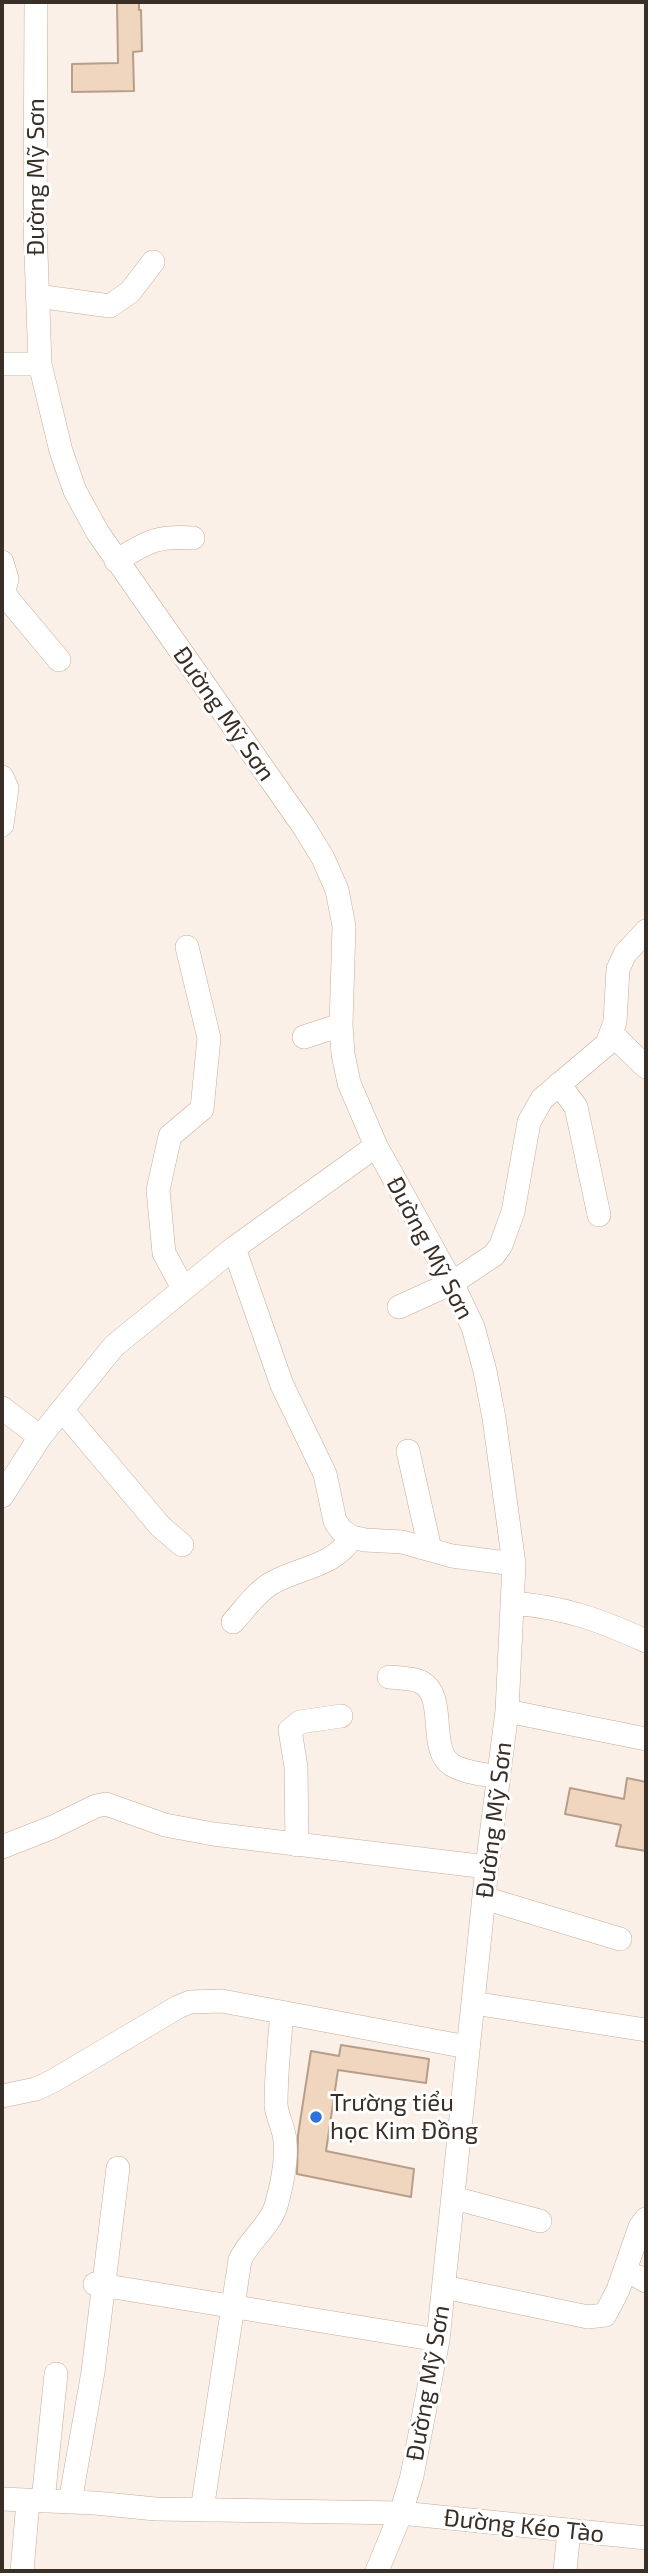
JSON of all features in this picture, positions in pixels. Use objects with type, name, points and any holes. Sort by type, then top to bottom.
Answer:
[{"type":"street","name":"Đường Mỹ Sơn","points":[[36,2],[35,225],[40,364],[61,451],[75,491],[98,533],[304,827],[323,858],[337,890],[344,926],[341,1025],[349,1083],[376,1146],[452,1283],[472,1327],[485,1371],[508,1515],[514,1564],[507,1711],[467,2047],[438,2340],[425,2417],[401,2513],[377,2571]]},
{"type":"street","points":[[37,296],[110,306],[130,292],[153,262]]},
{"type":"street","points":[[2,364],[40,364]]},
{"type":"street","points":[[116,561],[145,544],[166,536],[193,538]]},
{"type":"street","points":[[2,562],[7,579],[3,595],[59,660]]},
{"type":"street","points":[[2,777],[7,788],[2,825]]},
{"type":"street","points":[[398,1307],[452,1283],[483,1265],[501,1245],[513,1212],[529,1122],[542,1099],[598,1053],[612,1034],[618,969],[625,954],[646,931]]},
{"type":"street","points":[[183,1288],[164,1253],[158,1189],[170,1136],[202,1109],[209,1038],[187,947]]},
{"type":"street","points":[[304,1037],[341,1025]]},
{"type":"street","points":[[612,1034],[646,1067]]},
{"type":"street","points":[[559,1084],[576,1107],[599,1214]]},
{"type":"street","points":[[2,1496],[40,1437],[114,1346],[234,1248],[376,1146]]},
{"type":"street","points":[[234,1248],[282,1385],[325,1474],[335,1521],[341,1530],[365,1541],[402,1542],[472,1559],[514,1564]]},
{"type":"street","points":[[2,1408],[40,1437]]},
{"type":"street","points":[[63,1411],[160,1526],[183,1545]]},
{"type":"street","points":[[408,1451],[430,1549]]},
{"type":"street","points":[[233,1622],[262,1589],[333,1558],[344,1549],[352,1537]]},
{"type":"street","points":[[513,1603],[580,1614],[646,1641]]},
{"type":"street","points":[[389,1677],[422,1683],[433,1695],[442,1751],[446,1760],[461,1769],[499,1777]]},
{"type":"street","points":[[507,1711],[646,1739]]},
{"type":"street","points":[[297,1845],[296,1767],[290,1730],[300,1722],[341,1716]]},
{"type":"street","points":[[2,1847],[106,1804],[165,1825],[297,1845],[487,1867]]},
{"type":"street","points":[[484,1898],[620,1939]]},
{"type":"street","points":[[2,2096],[36,2089],[53,2081],[190,2002],[222,2001],[467,2047]]},
{"type":"street","points":[[472,2003],[646,2029]]},
{"type":"street","points":[[202,2510],[240,2260],[248,2243],[271,2217],[276,2205],[284,2157],[286,2140],[276,2106],[282,2013]]},
{"type":"street","points":[[70,2502],[93,2372],[99,2285],[118,2168]]},
{"type":"street","points":[[454,2198],[540,2221]]},
{"type":"street","points":[[444,2287],[588,2317],[605,2315],[618,2290],[640,2227],[646,2220]]},
{"type":"street","points":[[99,2285],[438,2340]]},
{"type":"street","points":[[22,2571],[56,2374]]},
{"type":"street","name":"Đường Kéo Tào","points":[[2,2499],[202,2510],[401,2513],[646,2538]]},
{"type":"street","points":[[565,2571],[569,2530]]},
{"type":"building","points":[[117,2],[139,2],[141,10],[142,51],[133,52],[134,91],[72,92],[72,64],[118,63]]},
{"type":"building","points":[[627,1778],[646,1782],[646,1851],[616,1846],[621,1825],[565,1814],[570,1788],[624,1799]]},
{"type":"building","name":"Trường tiểu học Kim Đồng","points":[[341,2045],[429,2059],[426,2083],[338,2070],[326,2151],[414,2169],[411,2197],[297,2174],[298,2135],[311,2051],[339,2056]]},
{"type":"place","name":"Trường tiểu học Kim Đồng","points":[[316,2117]]}]
